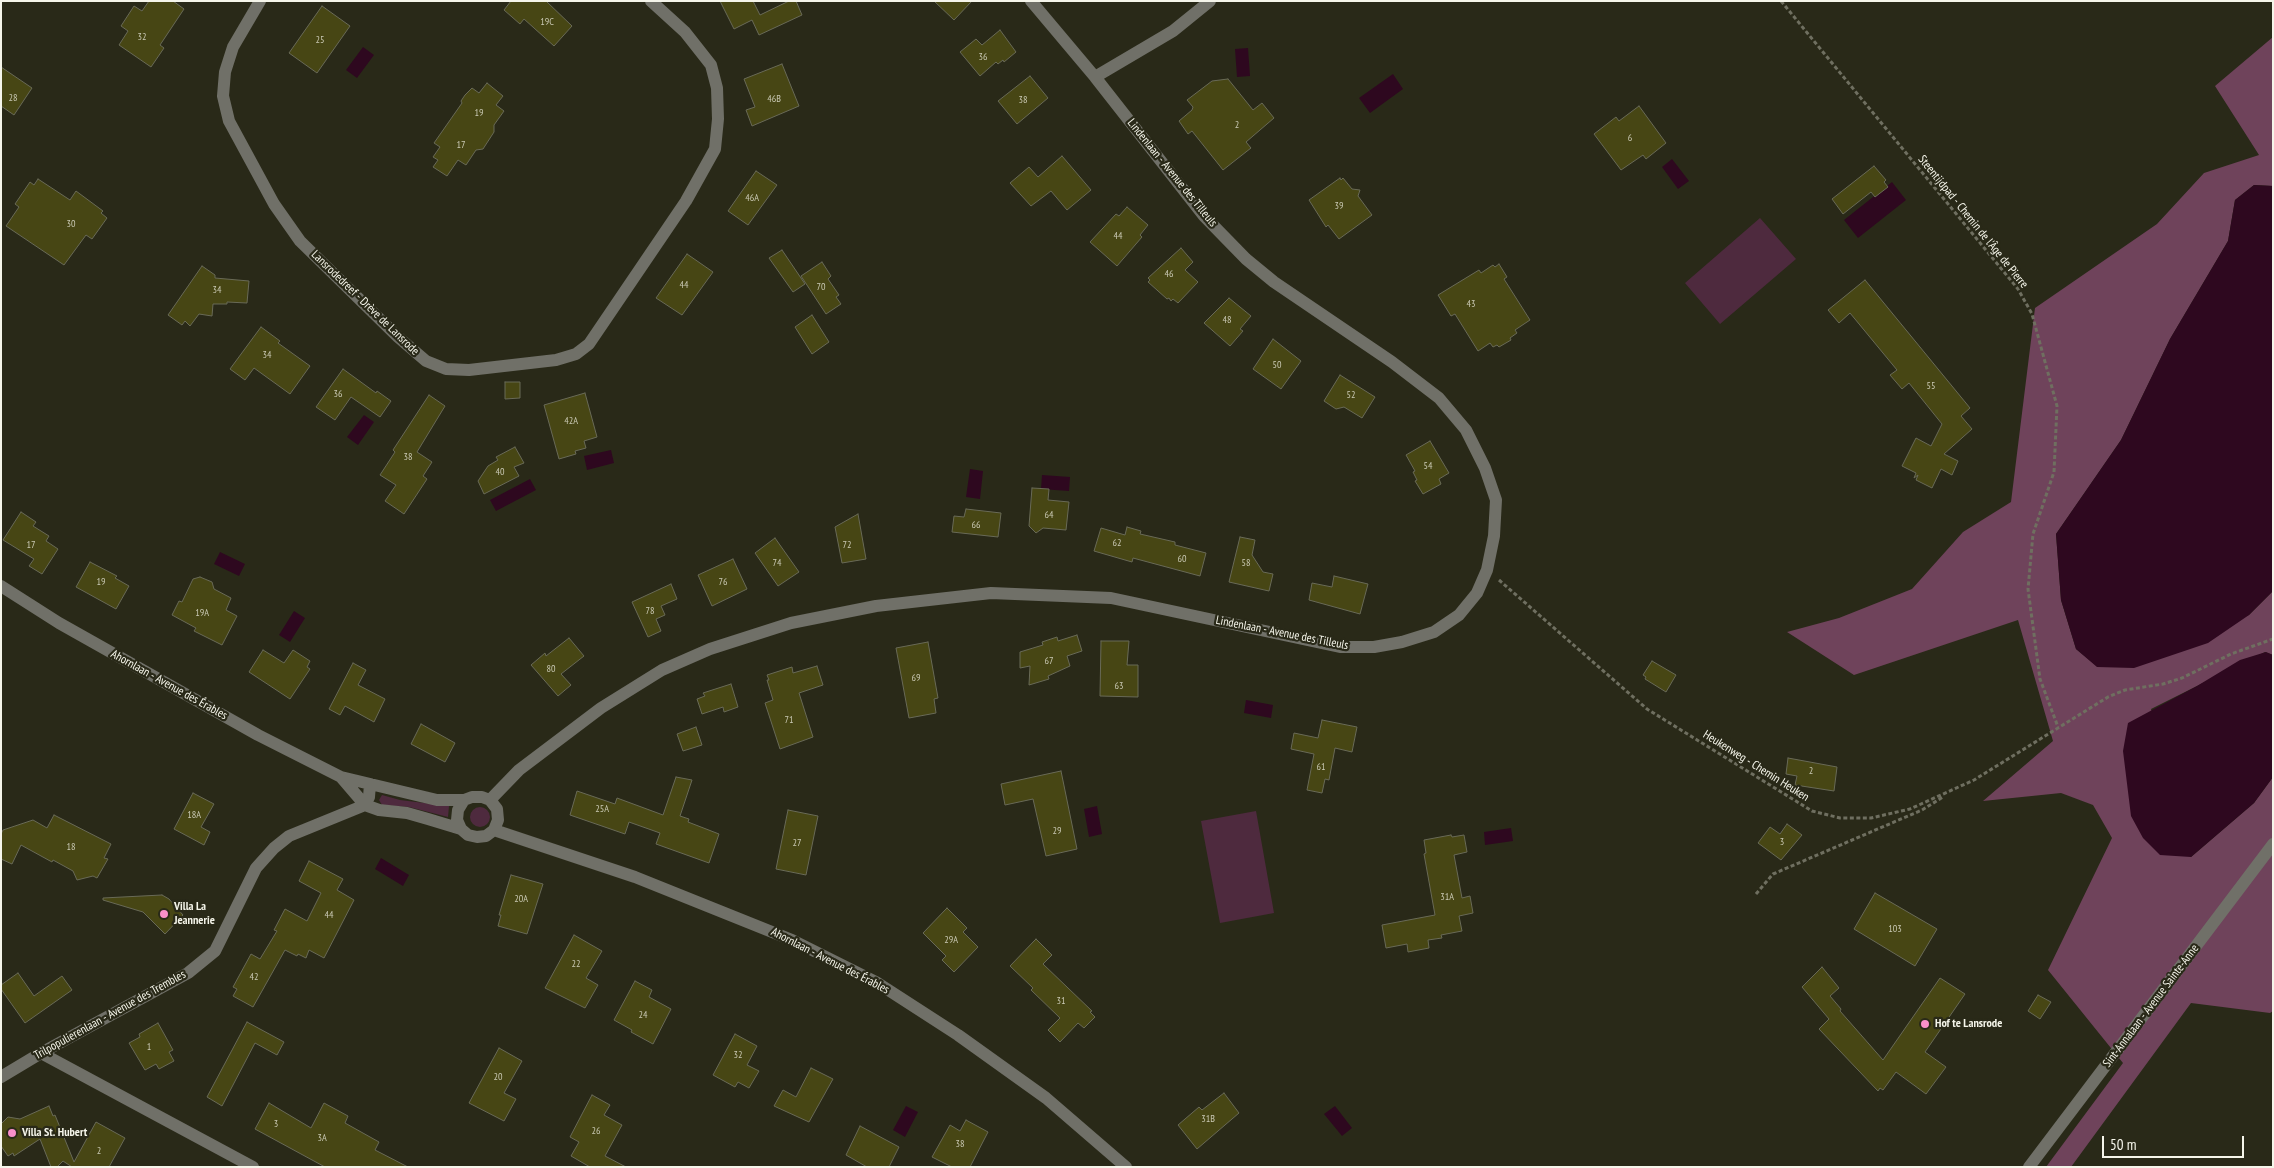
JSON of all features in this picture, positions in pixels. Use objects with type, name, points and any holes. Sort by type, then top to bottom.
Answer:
[{"type":"street","name":"Lansrodedreef - Drève de Lansrode","points":[[260,1],[233,47],[225,72],[223,96],[229,121],[274,204],[300,242],[398,337],[426,361],[446,369],[469,370],[556,360],[576,354],[589,344],[686,201],[715,148],[718,118],[717,88],[710,65],[685,32],[651,1]]},
{"type":"street","name":"Lindenlaan - Avenue des Tilleuls","points":[[490,800],[519,770],[571,730],[601,708],[662,670],[710,649],[791,623],[876,606],[1000,593],[1112,598],[1340,646],[1374,647],[1402,642],[1434,632],[1459,615],[1477,593],[1487,570],[1494,536],[1496,500],[1485,468],[1466,430],[1439,398],[1392,362],[1274,282],[1246,259],[1204,216],[1095,77],[1031,1]]},
{"type":"street","points":[[1095,77],[1173,31],[1210,1]]},
{"type":"street","name":"Ahornlaan - Avenue des Érables","points":[[1,586],[59,623],[249,730],[341,777],[437,800],[464,800],[472,797],[482,797],[490,800]]},
{"type":"street","name":"Ahornlaan - Avenue des Érables","points":[[341,777],[365,805]]},
{"type":"street","points":[[370,784],[369,797],[365,805],[461,829],[468,835],[477,837],[486,836],[494,830],[498,820],[497,809],[490,800]]},
{"type":"street","points":[[461,829],[457,820],[458,810],[464,800]]},
{"type":"street","name":"Trilpopulierenlaan - Avenue des Trembles","points":[[1,1077],[41,1053],[188,973],[215,951],[256,868],[274,848],[290,836],[365,805]]},
{"type":"street","name":"Ahornlaan - Avenue des Érables","points":[[494,830],[635,877],[792,940],[876,982],[958,1035],[1046,1098],[1126,1167]]},
{"type":"street","name":"Sint-Annalaan - Avenue Sainte-Anne","points":[[2029,1167],[2273,844]]},
{"type":"street","points":[[41,1053],[253,1167]]},
{"type":"path","name":"Steentijdpad - Chemin de l'Âge de Pierre","points":[[1782,1],[2018,290],[2032,314],[2057,406],[2054,472],[2032,534],[2028,589],[2040,679],[2058,727]]},
{"type":"path","name":"Heukenweg - Chemin Heuken","points":[[1487,570],[1647,709],[1812,811],[1840,818],[1871,818],[1910,809],[1974,780],[2108,697],[2125,690],[2163,684],[2182,678],[2231,654],[2273,639]]},
{"type":"path","points":[[1756,894],[1773,874],[1922,810],[1950,792]]},
{"type":"shaded area","points":[[2273,37],[2273,186],[2254,185],[2235,200],[2228,241],[2170,339],[2121,440],[2056,534],[2061,600],[2076,649],[2098,667],[2249,615],[2273,591],[2273,655],[2265,652],[2151,709],[2191,857],[2254,803],[2273,777],[2273,1011],[2270,1013],[2191,1003],[2071,1167],[2046,1167],[2123,1063],[2048,970],[2112,838],[2093,805],[2061,793],[1983,801],[2053,741],[2018,620],[1854,675],[1787,632],[1839,618],[1912,589],[1963,532],[2011,502],[2035,308],[2157,224],[2204,173],[2259,155],[2215,86]]},
{"type":"shaded area","points":[[363,47],[374,55],[357,78],[346,70]]},
{"type":"shaded area","points":[[1248,48],[1250,76],[1237,77],[1235,49]]},
{"type":"shaded area","points":[[1393,74],[1403,89],[1370,113],[1359,98]]},
{"type":"shaded area","points":[[1672,159],[1689,181],[1678,189],[1662,167]]},
{"type":"shaded area","points":[[1892,182],[1906,200],[1858,238],[1844,220]]},
{"type":"shaded area","points":[[2254,185],[2273,186],[2273,591],[2249,615],[2208,643],[2134,668],[2097,667],[2076,649],[2061,600],[2056,534],[2121,440],[2170,339],[2228,241],[2235,200]]},
{"type":"shaded area","points":[[1760,218],[1796,259],[1720,324],[1685,283]]},
{"type":"shaded area","points":[[364,415],[374,422],[358,445],[347,437]]},
{"type":"shaded area","points":[[611,450],[614,463],[587,470],[584,456]]},
{"type":"shaded area","points":[[970,469],[983,471],[980,499],[966,497]]},
{"type":"shaded area","points":[[1042,475],[1070,477],[1069,491],[1041,489]]},
{"type":"shaded area","points":[[530,479],[536,490],[496,511],[490,500]]},
{"type":"shaded area","points":[[220,552],[245,564],[239,576],[214,564]]},
{"type":"shaded area","points":[[294,611],[305,618],[290,642],[279,635]]},
{"type":"shaded area","points":[[2266,652],[2273,655],[2273,777],[2254,803],[2191,857],[2160,855],[2143,838],[2131,816],[2123,751],[2128,723],[2197,686],[2240,660]]},
{"type":"shaded area","points":[[1246,700],[1273,705],[1271,718],[1244,713]]},
{"type":"shaded area","points":[[382,795],[400,800],[449,806],[448,817],[409,807],[382,805],[379,800]]},
{"type":"shaded area","points":[[1097,806],[1102,834],[1089,837],[1084,809]]},
{"type":"shaded area","points":[[476,807],[484,807],[490,813],[490,821],[484,827],[476,827],[470,821],[470,813]]},
{"type":"shaded area","points":[[1256,811],[1274,913],[1220,923],[1201,821]]},
{"type":"shaded area","points":[[1511,828],[1513,841],[1485,845],[1484,832]]},
{"type":"shaded area","points":[[381,858],[409,875],[403,886],[375,869]]},
{"type":"shaded area","points":[[906,1106],[918,1112],[905,1137],[893,1130]]},
{"type":"shaded area","points":[[1335,1106],[1352,1128],[1342,1136],[1324,1114]]},
{"type":"building","points":[[149,1],[173,1],[184,9],[160,45],[164,48],[151,67],[119,45],[128,31],[121,26],[134,6],[142,11]]},
{"type":"building","points":[[511,1],[546,1],[572,26],[554,46],[524,19],[520,24],[504,10]]},
{"type":"building","points":[[720,1],[753,1],[760,15],[789,1],[796,1],[802,15],[759,35],[752,20],[734,29]]},
{"type":"building","points":[[934,1],[972,1],[954,20]]},
{"type":"building","points":[[322,6],[350,26],[317,73],[289,53]]},
{"type":"building","points":[[1000,30],[1016,52],[1004,62],[1003,60],[998,64],[996,62],[980,76],[960,52],[976,39],[982,45]]},
{"type":"building","points":[[782,64],[799,106],[752,126],[746,110],[755,107],[744,79]]},
{"type":"building","points":[[1,67],[32,88],[14,115],[1,106]]},
{"type":"building","points":[[1030,76],[1048,98],[1017,124],[998,101]]},
{"type":"building","points":[[1228,79],[1253,110],[1262,103],[1274,118],[1246,142],[1251,148],[1223,170],[1192,131],[1188,134],[1179,121],[1192,110],[1193,107],[1187,100],[1212,81]]},
{"type":"building","points":[[487,83],[503,96],[496,105],[504,111],[494,125],[494,132],[483,149],[476,150],[466,165],[458,160],[447,176],[433,167],[438,160],[433,157],[440,147],[434,143],[462,103],[461,101],[465,95],[472,88],[479,93]]},
{"type":"building","points":[[1639,106],[1666,143],[1646,159],[1643,155],[1621,170],[1594,134],[1616,117],[1619,121]]},
{"type":"building","points":[[1062,156],[1091,190],[1067,210],[1051,191],[1031,206],[1010,183],[1029,167],[1038,177]]},
{"type":"building","points":[[1874,166],[1886,180],[1884,182],[1888,187],[1875,197],[1871,192],[1843,214],[1832,199]]},
{"type":"building","points":[[756,171],[777,185],[748,225],[728,211]]},
{"type":"building","points":[[1340,178],[1341,180],[1343,178],[1352,189],[1360,190],[1358,196],[1372,215],[1339,239],[1328,225],[1326,227],[1309,200]]},
{"type":"building","points":[[38,179],[70,200],[76,191],[103,211],[101,213],[107,218],[92,239],[86,235],[64,265],[6,226],[19,207],[15,204],[30,182],[34,185]]},
{"type":"building","points":[[1127,207],[1148,225],[1140,235],[1142,237],[1117,266],[1090,242],[1116,214],[1119,216]]},
{"type":"building","points":[[1181,248],[1193,262],[1185,270],[1198,282],[1178,303],[1173,299],[1171,301],[1169,298],[1167,299],[1148,282],[1150,280],[1148,278]]},
{"type":"building","points":[[782,250],[805,284],[793,292],[769,258]]},
{"type":"building","points":[[687,254],[713,272],[682,315],[656,298]]},
{"type":"building","points":[[822,262],[831,276],[828,279],[839,295],[836,297],[841,304],[826,314],[801,276]]},
{"type":"building","points":[[1499,264],[1507,277],[1504,279],[1530,320],[1515,330],[1517,333],[1510,338],[1511,340],[1499,347],[1497,345],[1493,347],[1490,343],[1478,351],[1455,314],[1451,316],[1438,295],[1479,270],[1481,273],[1493,265],[1495,267]]},
{"type":"building","points":[[202,266],[215,275],[215,278],[249,281],[247,303],[227,302],[227,304],[213,304],[212,316],[199,314],[190,326],[185,321],[182,325],[168,315]]},
{"type":"building","points":[[1865,280],[1970,408],[1961,416],[1972,429],[1944,454],[1958,461],[1952,475],[1941,469],[1932,488],[1916,480],[1918,475],[1914,478],[1916,473],[1902,466],[1916,438],[1931,446],[1942,424],[1909,383],[1902,389],[1890,375],[1897,370],[1850,313],[1839,323],[1828,310]]},
{"type":"building","points":[[1229,298],[1251,316],[1240,329],[1243,331],[1230,346],[1204,323]]},
{"type":"building","points":[[812,315],[829,342],[812,354],[795,327]]},
{"type":"building","points":[[261,327],[280,341],[278,343],[310,366],[290,394],[254,368],[245,380],[230,369]]},
{"type":"building","points":[[1273,339],[1301,361],[1281,389],[1253,369]]},
{"type":"building","points":[[343,369],[376,393],[377,391],[391,401],[380,417],[351,397],[335,420],[316,407]]},
{"type":"building","points":[[1340,375],[1375,397],[1362,418],[1344,407],[1336,409],[1324,401]]},
{"type":"building","points":[[505,382],[520,382],[520,398],[505,399]]},
{"type":"building","points":[[585,393],[597,437],[584,441],[586,448],[575,451],[576,454],[559,459],[544,405]]},
{"type":"building","points":[[429,395],[445,406],[417,452],[432,462],[423,476],[427,479],[404,514],[385,501],[396,485],[380,475],[395,452],[393,450]]},
{"type":"building","points":[[1430,441],[1449,473],[1439,479],[1441,484],[1423,494],[1415,481],[1417,480],[1413,472],[1415,471],[1406,455]]},
{"type":"building","points":[[515,447],[524,463],[514,467],[519,476],[484,494],[478,481],[488,466],[498,460],[496,457]]},
{"type":"building","points":[[1032,488],[1049,489],[1048,500],[1069,502],[1066,530],[1043,528],[1036,533],[1029,526]]},
{"type":"building","points":[[966,509],[1001,513],[998,537],[952,532],[954,516],[964,517]]},
{"type":"building","points":[[21,512],[36,522],[33,526],[49,536],[46,541],[58,549],[42,574],[29,566],[34,559],[3,540]]},
{"type":"building","points":[[858,514],[866,559],[842,563],[835,527]]},
{"type":"building","points":[[1127,527],[1141,531],[1140,534],[1175,542],[1175,545],[1206,553],[1200,576],[1133,558],[1132,562],[1094,551],[1101,528],[1125,535]]},
{"type":"building","points":[[1240,537],[1255,540],[1252,555],[1263,572],[1273,574],[1269,591],[1229,582]]},
{"type":"building","points":[[775,538],[799,572],[778,586],[755,553]]},
{"type":"building","points":[[733,559],[747,589],[712,606],[698,575]]},
{"type":"building","points":[[90,562],[117,576],[115,578],[129,586],[116,609],[76,587]]},
{"type":"building","points":[[1334,576],[1368,584],[1360,614],[1309,600],[1312,583],[1332,587]]},
{"type":"building","points":[[200,577],[212,582],[214,589],[231,598],[226,610],[237,616],[222,645],[194,631],[196,628],[172,615],[179,601],[182,602],[193,579]]},
{"type":"building","points":[[671,584],[677,599],[661,606],[665,615],[656,619],[661,631],[648,637],[632,602]]},
{"type":"building","points":[[1077,635],[1082,651],[1067,656],[1070,666],[1048,676],[1049,679],[1029,685],[1030,666],[1020,668],[1020,652],[1043,645],[1042,642],[1057,637],[1058,641]]},
{"type":"building","points":[[569,638],[584,656],[561,674],[571,685],[558,696],[531,665],[545,653],[546,656]]},
{"type":"building","points":[[1101,641],[1129,641],[1127,665],[1138,665],[1138,697],[1100,696]]},
{"type":"building","points":[[928,642],[938,698],[934,699],[936,713],[909,718],[896,648]]},
{"type":"building","points":[[263,650],[284,663],[293,650],[310,661],[307,667],[310,669],[290,699],[249,672]]},
{"type":"building","points":[[1652,661],[1676,675],[1666,692],[1645,679],[1646,677],[1643,675]]},
{"type":"building","points":[[353,663],[366,670],[358,685],[385,699],[374,722],[345,706],[340,715],[329,709]]},
{"type":"building","points":[[817,666],[823,685],[799,693],[813,737],[780,749],[765,703],[773,700],[767,675],[792,667],[793,673]]},
{"type":"building","points":[[731,684],[738,707],[724,712],[723,707],[702,714],[697,699],[705,696],[703,693]]},
{"type":"building","points":[[1322,720],[1357,727],[1352,752],[1335,748],[1329,780],[1325,779],[1322,793],[1307,790],[1314,754],[1291,749],[1294,733],[1318,738]]},
{"type":"building","points":[[421,724],[455,743],[445,762],[411,744]]},
{"type":"building","points":[[696,727],[702,745],[683,751],[677,734]]},
{"type":"building","points":[[1788,758],[1837,767],[1834,791],[1795,785],[1797,776],[1786,774]]},
{"type":"building","points":[[1061,771],[1077,849],[1046,856],[1033,799],[1005,805],[1001,784]]},
{"type":"building","points":[[676,777],[692,780],[680,816],[689,819],[688,822],[719,834],[709,863],[656,844],[660,833],[629,822],[625,834],[570,815],[577,791],[615,804],[617,798],[663,815]]},
{"type":"building","points":[[193,793],[214,804],[201,827],[210,832],[204,845],[174,829]]},
{"type":"building","points":[[788,810],[818,816],[806,875],[776,869]]},
{"type":"building","points":[[54,815],[111,844],[104,858],[108,859],[97,878],[93,876],[77,880],[73,871],[21,845],[12,864],[1,859],[1,834],[3,830],[33,820],[47,828]]},
{"type":"building","points":[[1787,824],[1802,835],[1781,860],[1758,843],[1770,827],[1780,834]]},
{"type":"building","points":[[1451,835],[1452,837],[1464,835],[1467,852],[1454,855],[1462,898],[1470,896],[1473,913],[1459,916],[1462,931],[1441,935],[1442,938],[1428,940],[1429,948],[1408,952],[1407,944],[1386,948],[1382,925],[1435,915],[1424,854],[1426,853],[1424,840]]},
{"type":"building","points":[[309,861],[343,879],[337,890],[354,900],[324,958],[309,950],[306,958],[285,950],[253,1007],[233,996],[237,989],[233,987],[251,954],[260,959],[277,931],[274,930],[285,909],[307,921],[321,893],[299,881]]},
{"type":"building","points":[[511,875],[543,884],[527,934],[498,926],[501,915],[499,915]]},
{"type":"building","points":[[1875,893],[1937,929],[1915,966],[1854,929]]},
{"type":"building","name":"Villa La Jeannerie","points":[[162,895],[169,899],[183,915],[165,934],[143,912],[103,900],[103,898]]},
{"type":"building","points":[[947,908],[967,928],[963,932],[978,947],[954,972],[942,960],[946,956],[923,933]]},
{"type":"building","points":[[574,935],[602,951],[586,978],[598,985],[585,1008],[545,988]]},
{"type":"building","points":[[1036,939],[1052,955],[1043,964],[1092,1011],[1090,1012],[1095,1017],[1084,1028],[1078,1023],[1060,1042],[1048,1030],[1060,1018],[1010,966]]},
{"type":"building","name":"Hof te Lansrode","points":[[1822,967],[1839,988],[1830,996],[1841,1009],[1840,1011],[1883,1060],[1940,978],[1965,994],[1925,1052],[1946,1067],[1926,1094],[1896,1072],[1883,1090],[1880,1088],[1878,1091],[1819,1029],[1829,1019],[1802,987]]},
{"type":"building","points":[[18,973],[34,996],[62,976],[72,990],[25,1023],[1,989],[1,985]]},
{"type":"building","points":[[635,981],[652,990],[649,997],[671,1009],[653,1044],[614,1020]]},
{"type":"building","points":[[2038,995],[2051,1002],[2040,1019],[2028,1011]]},
{"type":"building","points":[[247,1022],[284,1042],[277,1055],[255,1043],[222,1106],[207,1097]]},
{"type":"building","points":[[158,1023],[173,1050],[169,1052],[174,1061],[159,1069],[156,1064],[145,1070],[129,1043],[140,1037],[139,1034]]},
{"type":"building","points":[[735,1034],[757,1046],[747,1065],[759,1071],[749,1088],[738,1082],[735,1087],[713,1075]]},
{"type":"building","points":[[499,1048],[522,1061],[504,1093],[516,1099],[504,1121],[469,1103]]},
{"type":"building","points":[[811,1068],[833,1079],[809,1122],[774,1106],[783,1090],[796,1097]]},
{"type":"building","points":[[1224,1093],[1239,1113],[1197,1149],[1178,1125],[1199,1107],[1202,1110]]},
{"type":"building","points":[[592,1095],[610,1105],[604,1115],[622,1125],[605,1156],[626,1167],[590,1167],[571,1156],[579,1142],[570,1137]]},
{"type":"building","points":[[269,1103],[311,1128],[324,1103],[348,1116],[345,1123],[379,1142],[375,1150],[408,1167],[325,1167],[255,1129]]},
{"type":"building","points":[[49,1106],[53,1116],[55,1115],[74,1162],[96,1122],[125,1138],[109,1167],[72,1167],[63,1161],[57,1167],[51,1167],[40,1139],[14,1156],[13,1153],[8,1156],[1,1146],[1,1124],[8,1117],[20,1119]]},
{"type":"building","points":[[966,1120],[988,1132],[970,1167],[952,1167],[932,1157],[950,1125],[960,1131]]},
{"type":"building","points":[[860,1126],[899,1147],[889,1167],[867,1167],[846,1155]]},
{"type":"place","name":"Villa La Jeannerie","points":[[164,914]]},
{"type":"place","name":"Hof te Lansrode","points":[[1925,1024]]},
{"type":"place","name":"Villa St. Hubert","points":[[12,1133]]}]
